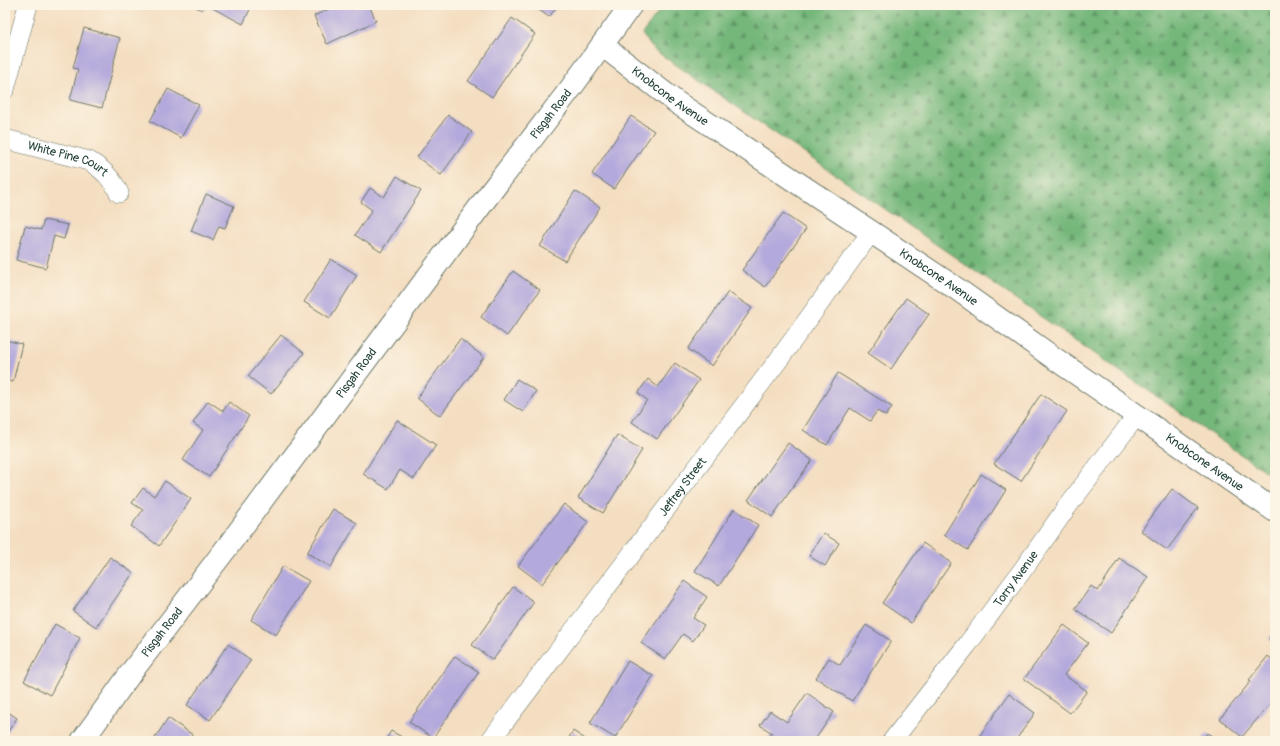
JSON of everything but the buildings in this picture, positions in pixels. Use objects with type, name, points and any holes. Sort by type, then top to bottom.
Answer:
[{"type":"street","points":[[5,89],[28,5]]},
{"type":"street","name":"Pisgah Road","points":[[82,741],[133,670],[228,546],[490,193],[571,88],[631,5]]},
{"type":"street","name":"Knobcone Avenue","points":[[602,45],[676,102],[958,289],[1051,356],[1275,511]]},
{"type":"street","name":"White Pine Court","points":[[5,139],[89,161],[100,167],[109,175],[119,193]]},
{"type":"street","name":"Jeffrey Street","points":[[490,741],[777,362],[872,231]]},
{"type":"street","name":"Torry Avenue","points":[[892,741],[967,645],[1067,507],[1137,415]]},
{"type":"green space","points":[[664,5],[1275,5],[1275,478],[653,49],[642,34]]}]
